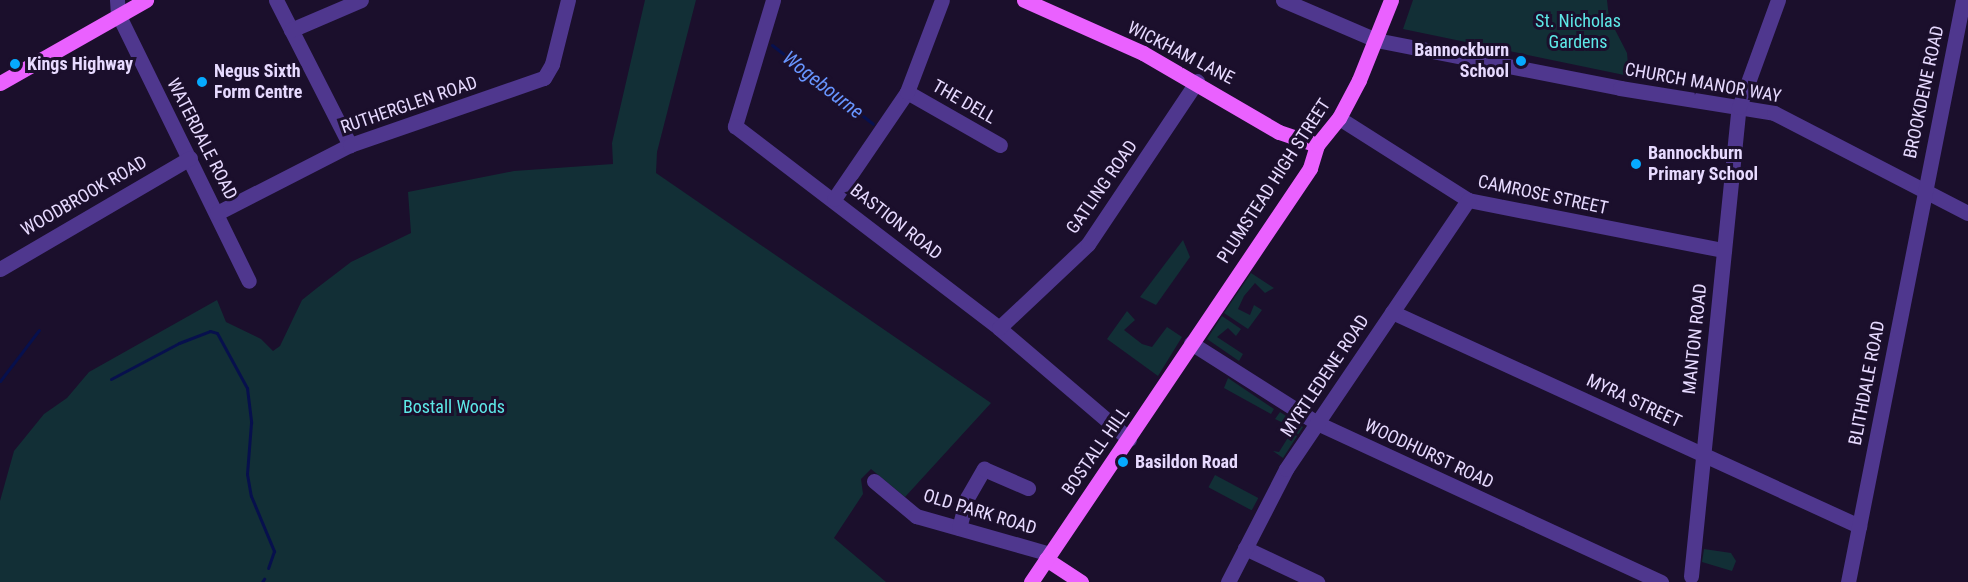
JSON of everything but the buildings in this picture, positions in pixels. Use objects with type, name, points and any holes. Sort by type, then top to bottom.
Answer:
[{"type":"main road","points":[[0,83],[118,7],[146,0]]},
{"type":"main road","name":"WICKHAM LANE","points":[[1024,0],[1197,81],[1279,132],[1317,145]]},
{"type":"main road","name":"PLUMSTEAD HIGH STREET","points":[[1191,343],[1310,168],[1317,145],[1339,118],[1376,40],[1391,0]]},
{"type":"main road","name":"BOSTALL HILL","points":[[1030,582],[1130,439],[1191,343]]},
{"type":"main road","points":[[1048,556],[1081,582]]},
{"type":"street","points":[[276,0],[350,145]]},
{"type":"street","points":[[291,30],[361,0]]},
{"type":"street","name":"RUTHERGLEN ROAD","points":[[218,213],[350,145],[544,78],[552,64],[568,0]]},
{"type":"street","name":"BASTION ROAD","points":[[773,0],[735,126],[834,199],[999,328],[1130,439]]},
{"type":"street","points":[[834,199],[908,92],[942,0]]},
{"type":"street","name":"CHURCH MANOR WAY","points":[[1282,0],[1376,40],[1620,88],[1740,107],[1788,118],[1968,213]]},
{"type":"street","name":"MANTON ROAD","points":[[1689,579],[1740,107],[1778,0]]},
{"type":"street","name":"BROOKDENE ROAD","points":[[1923,191],[1963,0]]},
{"type":"street","name":"WATERDALE ROAD","points":[[118,7],[249,281]]},
{"type":"street","name":"GATLING ROAD","points":[[999,328],[1088,244],[1197,81]]},
{"type":"street","name":"THE DELL","points":[[908,92],[1000,145]]},
{"type":"street","name":"CAMROSE STREET","points":[[1339,118],[1468,200],[1724,250]]},
{"type":"street","name":"WOODBROOK ROAD","points":[[0,269],[190,158]]},
{"type":"street","name":"BLITHDALE ROAD","points":[[1848,582],[1923,191]]},
{"type":"street","name":"MYRTLEDENE ROAD","points":[[1228,582],[1282,477],[1468,200]]},
{"type":"street","name":"MYRA STREET","points":[[1392,312],[1859,526]]},
{"type":"street","name":"WOODHURST ROAD","points":[[1191,343],[1317,423],[1661,582]]},
{"type":"street","points":[[959,528],[967,498],[984,470],[1028,488]]},
{"type":"street","name":"OLD PARK ROAD","points":[[874,481],[916,516],[1048,556]]},
{"type":"street","points":[[1245,548],[1317,582]]},
{"type":"green space","name":"Bostall Woods","points":[[645,0],[696,0],[657,152],[656,173],[991,403],[905,497],[871,469],[861,479],[863,494],[834,538],[886,582],[0,582],[0,501],[14,451],[44,414],[67,398],[89,372],[217,300],[226,322],[261,339],[273,351],[280,346],[302,300],[351,262],[411,233],[408,192],[514,171],[613,164],[612,143]]},
{"type":"green space","name":"St. Nicholas Gardens","points":[[1413,0],[1607,0],[1609,18],[1627,53],[1629,76],[1403,29]]},
{"type":"green space","points":[[1183,240],[1190,257],[1156,305],[1140,297]]},
{"type":"green space","points":[[1251,273],[1274,288],[1265,293],[1255,283],[1244,296],[1238,309],[1250,315],[1254,305],[1262,310],[1248,329],[1224,313]]},
{"type":"green space","points":[[1127,311],[1135,320],[1124,330],[1142,344],[1152,347],[1167,327],[1182,337],[1158,376],[1107,339]]},
{"type":"green space","points":[[1222,316],[1241,329],[1236,336],[1228,328],[1217,337],[1243,354],[1239,361],[1207,339]]},
{"type":"green space","points":[[1228,378],[1274,409],[1271,414],[1224,388]]},
{"type":"green space","points":[[1280,412],[1303,427],[1283,458],[1273,451],[1279,452],[1294,428],[1275,419]]},
{"type":"green space","points":[[1215,475],[1258,498],[1252,510],[1208,487]]},
{"type":"green space","points":[[1704,549],[1731,553],[1736,561],[1732,571],[1702,562]]},
{"type":"waterway","name":"Wogebourne","points":[[772,45],[873,124]]},
{"type":"waterway","name":"Wogebourne","points":[[0,381],[39,330]]},
{"type":"waterway","points":[[111,379],[179,343],[210,331],[217,333],[247,388],[251,423],[247,474],[251,496],[274,551],[268,568]]},
{"type":"place","name":"Bannockburn School","points":[[1521,61]]},
{"type":"place","name":"Kings Highway","points":[[15,64]]},
{"type":"place","name":"Negus Sixth Form Centre","points":[[202,82]]},
{"type":"place","name":"Bannockburn Primary School","points":[[1636,164]]},
{"type":"place","name":"Basildon Road","points":[[1123,462]]}]
